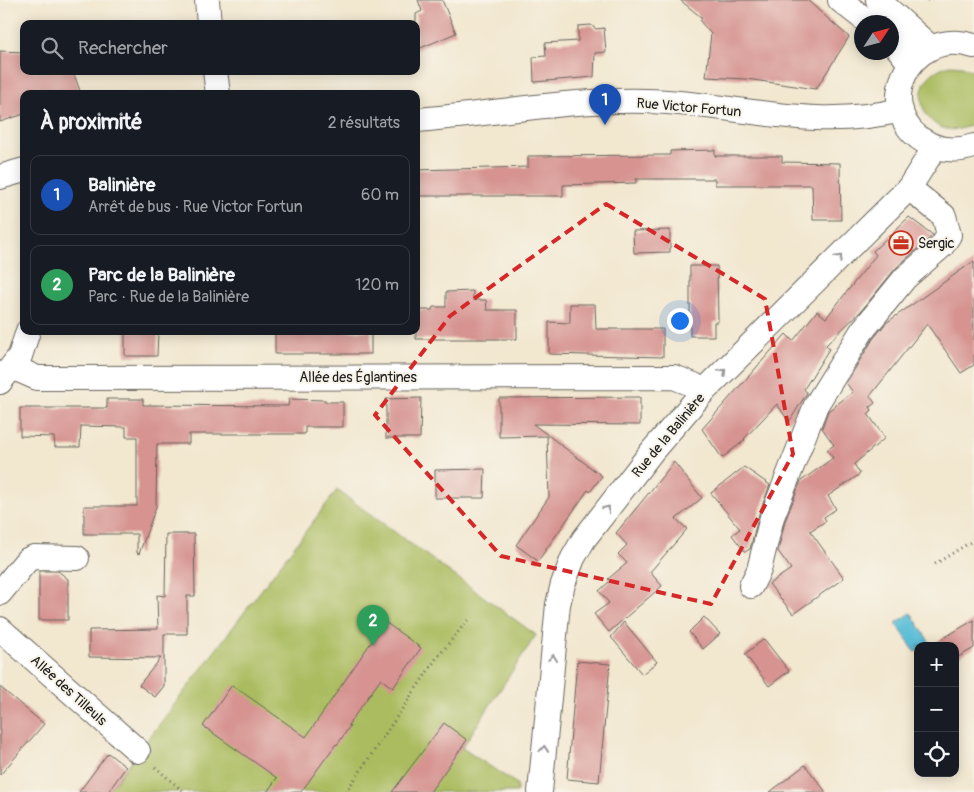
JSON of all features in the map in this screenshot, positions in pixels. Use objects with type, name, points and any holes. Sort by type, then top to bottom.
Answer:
[{"type":"street","points":[[207,0],[210,20]]},
{"type":"street","points":[[840,0],[859,15]]},
{"type":"street","points":[[878,0],[930,47]]},
{"type":"street","points":[[974,46],[954,42],[930,47],[910,63],[901,81],[899,97],[901,110],[913,133],[935,147],[952,150],[974,146]]},
{"type":"street","points":[[899,50],[910,63]]},
{"type":"street","points":[[216,75],[217,90]]},
{"type":"street","name":"Rue Victor Fortun","points":[[420,120],[521,108],[646,101],[818,119],[863,117],[901,110]]},
{"type":"street","name":"Rue de la Balinière","points":[[540,792],[558,604],[573,558],[584,539],[636,472],[703,392],[909,188],[935,147]]},
{"type":"street","points":[[0,177],[20,171]]},
{"type":"street","points":[[751,586],[759,570],[772,517],[816,405],[862,331],[905,278],[942,246],[949,235],[944,216],[909,188]]},
{"type":"street","points":[[6,375],[20,356],[27,335]]},
{"type":"street","name":"Allée des Églantines","points":[[6,375],[37,378],[674,377],[694,385],[703,392]]},
{"type":"street","points":[[0,593],[27,560],[34,556],[77,558]]},
{"type":"street","name":"Allée des Tilleuls","points":[[0,629],[138,751]]},
{"type":"path","points":[[935,564],[974,540]]},
{"type":"path","points":[[346,792],[436,660],[468,620]]},
{"type":"path","points":[[138,751],[178,790],[184,792]]},
{"type":"highlighted area","points":[[606,204],[765,299],[793,454],[711,604],[501,556],[375,415],[450,316]]},
{"type":"green space","points":[[951,65],[962,66],[974,72],[974,123],[957,129],[942,128],[931,121],[924,109],[921,96],[925,83],[934,72]]},
{"type":"green space","points":[[337,490],[536,635],[462,748],[517,784],[517,792],[108,792]]},
{"type":"water","points":[[911,613],[929,642],[914,642],[914,650],[896,623]]},
{"type":"building","points":[[418,0],[442,0],[456,33],[420,48],[420,20],[416,20],[416,14],[422,11]]},
{"type":"building","points":[[680,0],[807,0],[849,37],[816,89],[746,79],[706,77],[711,34],[700,21],[702,18]]},
{"type":"building","points":[[591,25],[596,29],[604,28],[606,52],[595,53],[594,77],[534,82],[533,57],[546,56],[545,43],[578,41],[578,26]]},
{"type":"building","points":[[0,51],[20,52],[20,75],[74,75],[80,90],[20,90],[20,115],[0,122]]},
{"type":"building","points":[[715,150],[715,156],[782,156],[782,162],[840,163],[841,220],[813,220],[812,185],[715,185],[715,179],[636,179],[636,183],[563,185],[563,196],[420,196],[420,170],[528,167],[528,156],[670,155],[670,151]]},
{"type":"building","points":[[909,217],[933,235],[896,268],[861,311],[826,345],[829,349],[804,389],[807,393],[789,422],[777,404],[745,440],[722,458],[702,429],[786,334],[793,341],[817,311],[826,318],[876,255],[873,251]]},
{"type":"building","points":[[670,230],[670,252],[634,253],[633,231]]},
{"type":"building","points":[[974,261],[974,365],[961,373],[927,324],[870,396],[875,403],[870,407],[872,410],[868,414],[885,438],[854,464],[860,474],[828,496],[836,509],[824,517],[826,521],[810,531],[844,578],[793,614],[769,584],[791,569],[778,551],[785,521],[801,481],[833,458],[827,450],[834,445],[822,428],[828,411],[853,392],[846,383],[873,339],[886,323]]},
{"type":"building","points":[[690,266],[717,266],[718,322],[714,322],[714,336],[690,336]]},
{"type":"building","points":[[473,291],[473,300],[486,300],[487,310],[517,310],[517,339],[416,339],[416,335],[420,335],[420,310],[446,307],[446,292]]},
{"type":"building","points":[[570,304],[595,304],[596,329],[663,329],[663,357],[549,354],[549,322],[570,323]]},
{"type":"building","points":[[125,335],[158,335],[157,356],[125,356]]},
{"type":"building","points":[[275,335],[371,335],[371,354],[275,354]]},
{"type":"building","points":[[640,397],[640,425],[533,424],[602,476],[590,492],[588,490],[538,561],[516,545],[549,497],[547,436],[499,437],[499,398]]},
{"type":"building","points":[[421,398],[420,438],[386,438],[386,399]]},
{"type":"building","points":[[107,399],[143,399],[143,405],[288,406],[289,399],[343,402],[343,427],[305,427],[305,434],[189,434],[189,444],[157,444],[156,507],[139,554],[137,553],[137,534],[84,534],[84,506],[137,506],[137,437],[126,437],[126,427],[81,426],[80,447],[55,447],[54,437],[20,436],[20,408],[107,408]]},
{"type":"building","points":[[674,462],[702,498],[676,519],[687,529],[650,572],[662,586],[609,632],[594,614],[609,603],[599,591],[610,581],[608,579],[627,563],[618,554],[627,545],[616,533]]},
{"type":"building","points":[[744,467],[770,485],[759,514],[750,549],[745,552],[732,535],[740,529],[711,493]]},
{"type":"building","points":[[485,469],[484,498],[435,498],[435,470]]},
{"type":"building","points":[[166,534],[194,534],[195,596],[187,596],[187,634],[164,634],[164,686],[155,697],[139,685],[161,658],[89,657],[89,630],[158,629],[157,595],[165,596]]},
{"type":"building","points":[[39,571],[58,571],[68,579],[68,620],[39,620]]},
{"type":"building","points":[[704,617],[720,634],[703,649],[689,632]]},
{"type":"building","points":[[974,620],[974,648],[959,657],[959,642],[937,642]]},
{"type":"building","points":[[385,622],[421,648],[393,688],[381,679],[348,725],[350,726],[337,745],[301,792],[267,792],[277,778],[203,726],[232,685],[306,737]]},
{"type":"building","points":[[624,622],[657,662],[642,674],[611,637]]},
{"type":"building","points":[[764,639],[789,671],[769,686],[745,654]]},
{"type":"building","points":[[577,661],[610,664],[599,782],[567,779]]},
{"type":"building","points":[[0,687],[44,724],[0,775]]},
{"type":"building","points":[[444,723],[467,740],[430,792],[392,792]]},
{"type":"building","points":[[108,753],[126,767],[108,792],[79,792]]},
{"type":"building","points":[[805,765],[826,792],[770,792]]},
{"type":"place","name":"Balinière","points":[[605,125]]},
{"type":"place","name":"Sergic","points":[[901,243]]},
{"type":"place","name":"Parc de la Balinière","points":[[373,646]]}]
